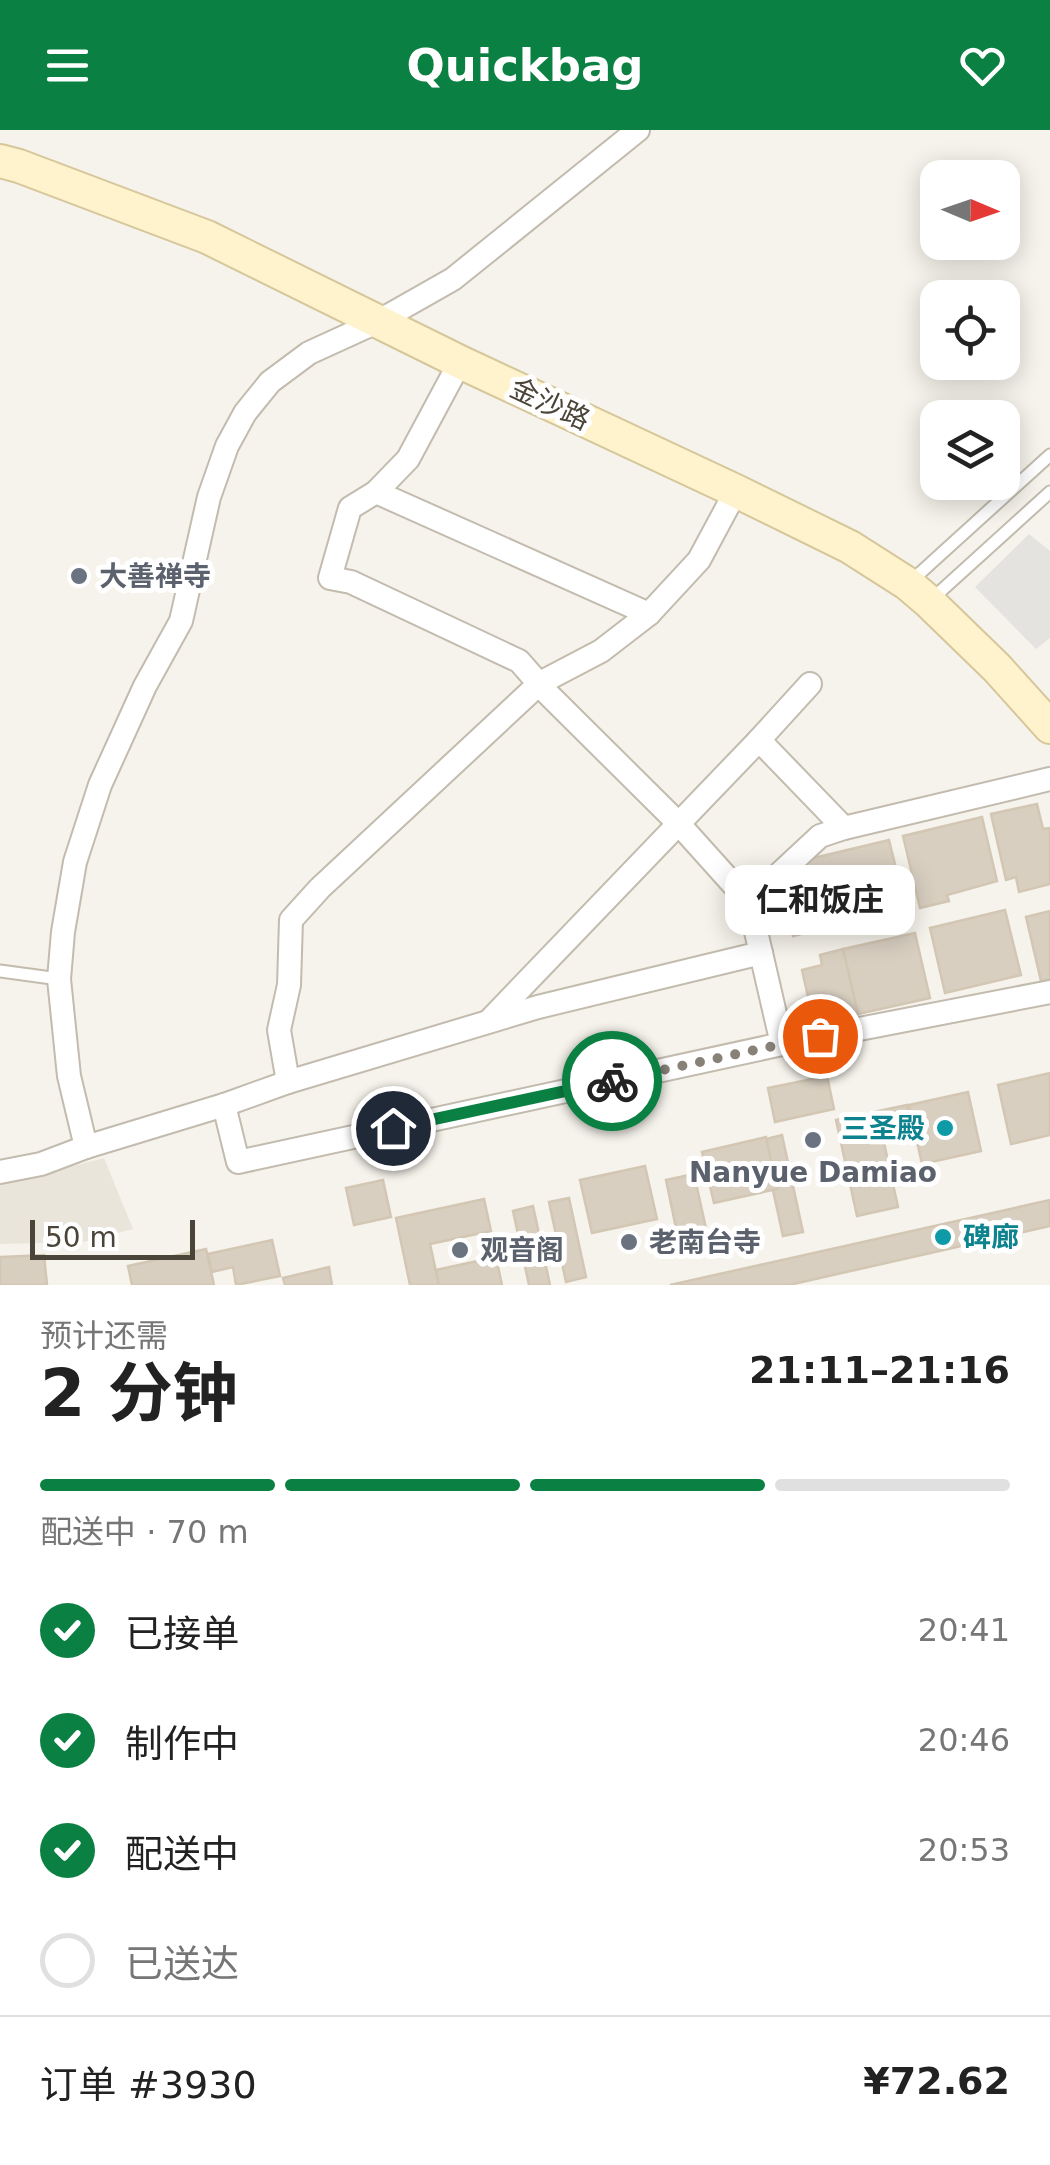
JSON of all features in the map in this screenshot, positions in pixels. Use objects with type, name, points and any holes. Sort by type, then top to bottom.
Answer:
[{"type":"main road","name":"金沙路","points":[[0,162],[20,166],[207,237],[850,547],[918,593],[998,668],[1050,726]]},
{"type":"street","points":[[86,1147],[69,1076],[60,979],[63,932],[75,862],[100,785],[145,686],[180,622],[209,497],[227,446],[270,382],[309,353],[379,321],[452,279],[638,130]]},
{"type":"street","points":[[460,362],[408,460],[376,492],[350,508],[330,578],[352,582],[519,662],[678,823],[749,902],[782,1044]]},
{"type":"street","points":[[288,1082],[279,1030],[288,985],[291,920],[320,888],[540,683],[600,651],[649,614],[699,560],[736,491]]},
{"type":"street","points":[[376,492],[649,614]]},
{"type":"street","points":[[486,1024],[810,684]]},
{"type":"street","points":[[759,740],[844,828]]},
{"type":"street","points":[[749,902],[820,836],[1050,780]]},
{"type":"street","points":[[0,1172],[41,1164],[288,1082],[538,1007],[761,953]]},
{"type":"street","points":[[224,1105],[238,1162],[782,1044],[1050,992]]},
{"type":"lane","points":[[918,593],[1050,455]]},
{"type":"lane","points":[[918,593],[1050,492]]},
{"type":"lane","points":[[0,971],[60,979]]},
{"type":"shaded area","points":[[1029,534],[1050,551],[1050,638],[1036,649],[975,587]]},
{"type":"shaded area","points":[[104,1158],[133,1229],[83,1242],[0,1244],[0,1185]]},
{"type":"building","points":[[1037,804],[1043,829],[1050,828],[1050,884],[1019,892],[1016,877],[1006,880],[991,814]]},
{"type":"building","points":[[982,817],[997,881],[947,895],[949,901],[920,908],[903,836]]},
{"type":"building","points":[[889,840],[906,909],[793,936],[780,881],[800,876],[797,862]]},
{"type":"building","points":[[1005,910],[1021,975],[945,993],[930,928]]},
{"type":"building","points":[[1050,911],[1050,979],[1041,981],[1026,917]]},
{"type":"building","points":[[915,933],[930,998],[858,1014],[843,949]]},
{"type":"building","points":[[843,949],[858,1014],[813,1019],[802,970],[822,965],[820,955]]},
{"type":"building","points":[[1050,1073],[1050,1135],[1011,1144],[998,1085]]},
{"type":"building","points":[[827,1076],[834,1109],[775,1122],[768,1088]]},
{"type":"building","name":"三圣殿","points":[[968,1092],[981,1151],[922,1164],[909,1105]]},
{"type":"building","points":[[907,1105],[911,1123],[881,1129],[898,1207],[857,1216],[836,1120]]},
{"type":"building","points":[[782,1135],[803,1232],[783,1236],[762,1140]]},
{"type":"building","points":[[766,1137],[777,1189],[714,1203],[702,1152]]},
{"type":"building","points":[[645,1166],[657,1219],[592,1233],[580,1180]]},
{"type":"building","points":[[694,1174],[711,1251],[682,1257],[666,1180]]},
{"type":"building","points":[[383,1180],[391,1217],[354,1225],[346,1188]]},
{"type":"building","points":[[569,1198],[586,1277],[566,1282],[549,1202]]},
{"type":"building","points":[[484,1199],[491,1231],[430,1244],[439,1285],[410,1285],[396,1218]]},
{"type":"building","name":"碑廊","points":[[1050,1200],[1050,1226],[789,1285],[670,1285]]},
{"type":"building","points":[[533,1206],[550,1285],[529,1285],[513,1211]]},
{"type":"building","points":[[272,1240],[280,1276],[236,1285],[233,1267],[212,1272],[208,1254]]},
{"type":"building","points":[[206,1249],[214,1285],[132,1285],[128,1266]]},
{"type":"building","points":[[44,1255],[47,1285],[0,1285],[0,1257]]},
{"type":"building","points":[[496,1257],[502,1285],[439,1285],[436,1270]]},
{"type":"building","points":[[329,1267],[332,1285],[285,1285],[283,1278]]},
{"type":"way so far","points":[[612,1081],[820,1036]]},
{"type":"place","name":"大善禅寺","points":[[79,576]]},
{"type":"place","name":"仁和饭庄","points":[[820,1036]]},
{"type":"place","name":"三圣殿","points":[[945,1128]]},
{"type":"place","name":"Nanyue Damiao","points":[[813,1140]]},
{"type":"place","name":"碑廊","points":[[943,1237]]},
{"type":"place","name":"老南台寺","points":[[629,1242]]},
{"type":"place","name":"观音阁","points":[[460,1250]]},
{"type":"route","points":[[393,1128],[612,1081]]}]
